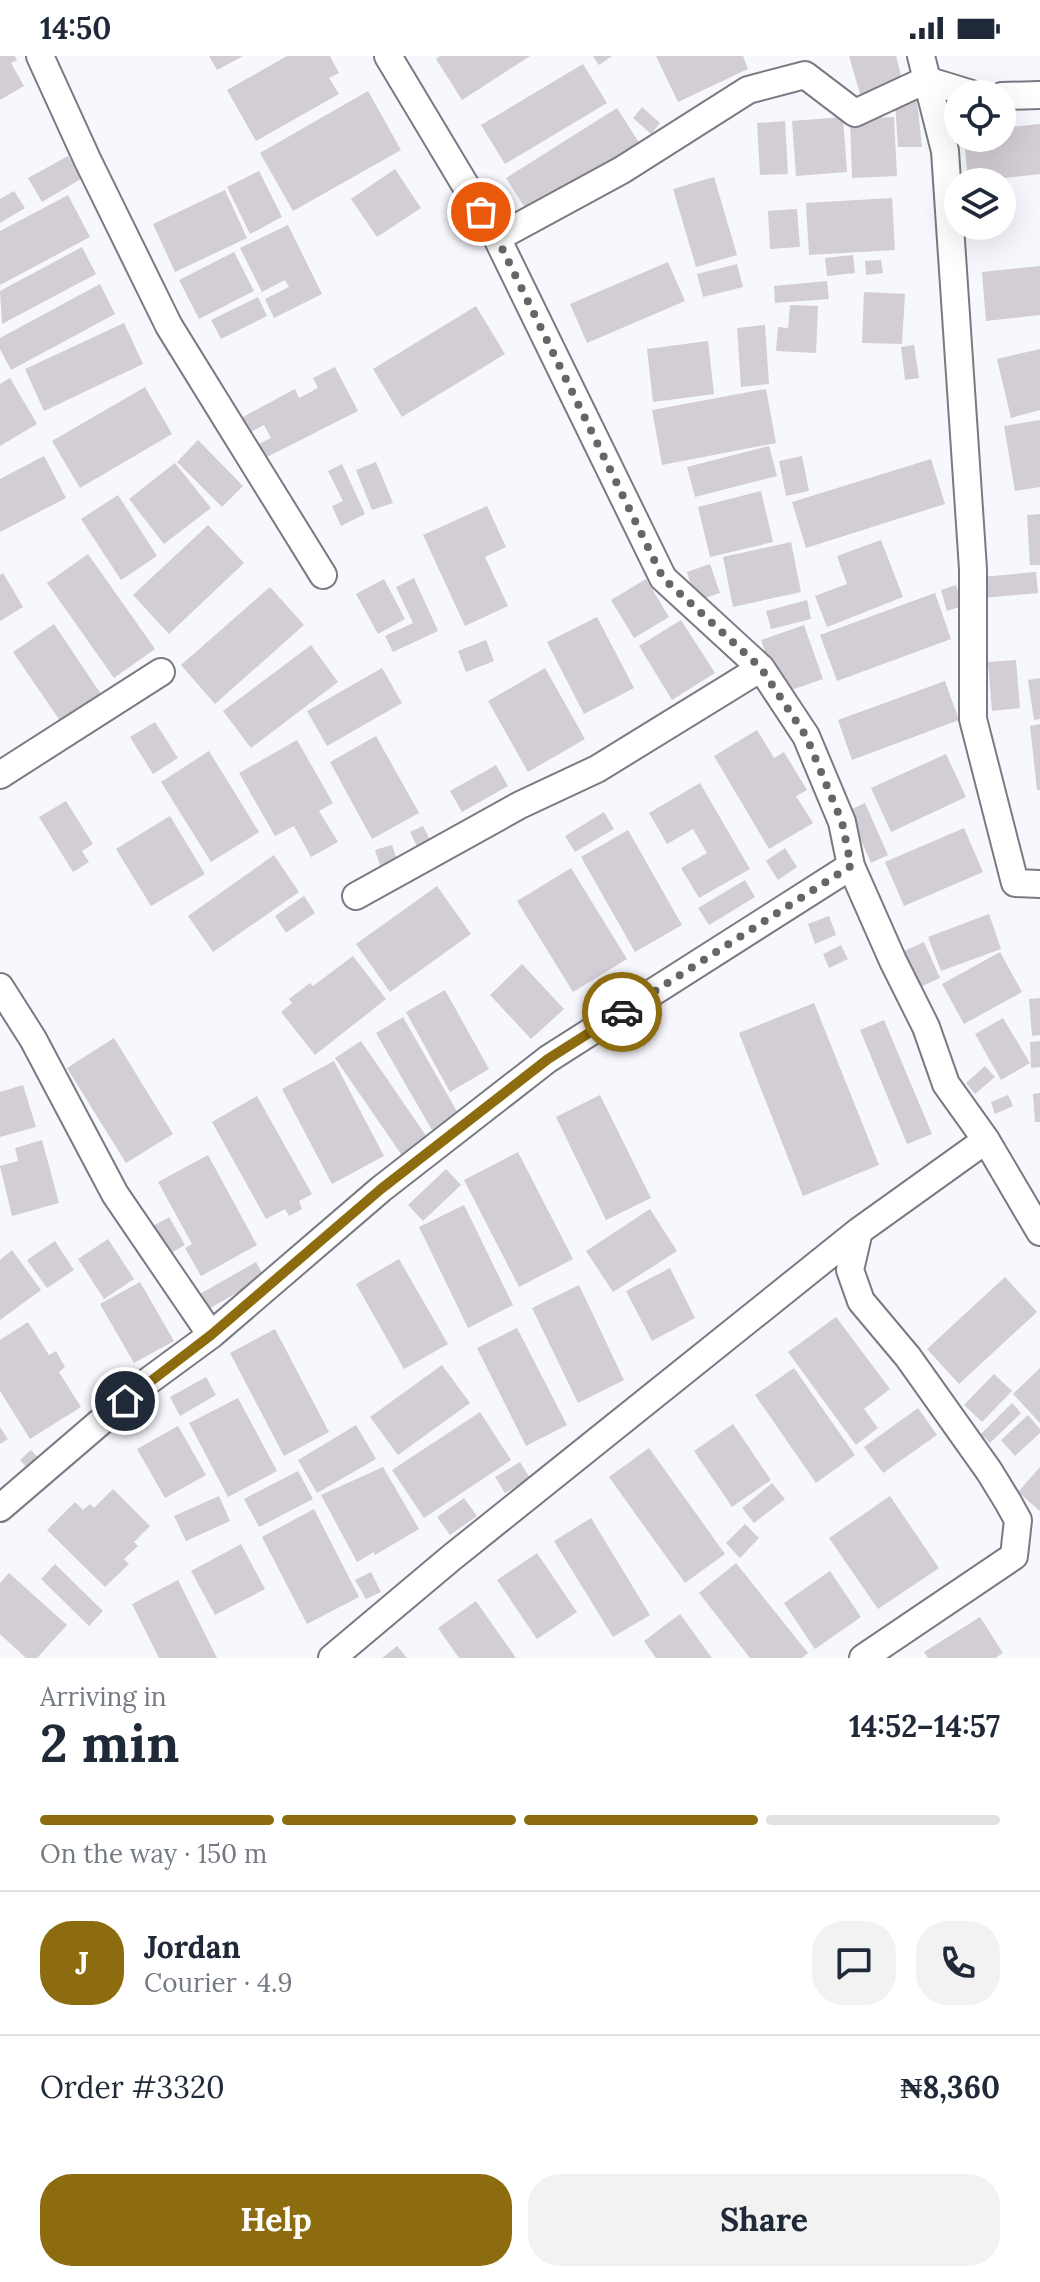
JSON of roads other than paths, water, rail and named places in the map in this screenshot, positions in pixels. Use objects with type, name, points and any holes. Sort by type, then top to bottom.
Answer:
[{"type":"street","points":[[40,56],[169,326],[323,575]]},
{"type":"street","points":[[388,56],[497,238],[663,578],[761,668],[806,736],[842,822],[851,866],[926,1027],[946,1084],[986,1140],[1040,1232]]},
{"type":"street","points":[[497,238],[622,170],[748,90],[805,75],[855,113],[923,68]]},
{"type":"street","points":[[923,68],[946,80]]},
{"type":"street","points":[[923,68],[945,151],[973,569],[973,719],[1015,883],[1040,884]]},
{"type":"street","points":[[1016,96],[1040,95]]},
{"type":"street","points":[[356,896],[520,805],[597,769],[761,668]]},
{"type":"street","points":[[0,775],[161,672]]},
{"type":"street","points":[[0,1508],[147,1382],[211,1335],[381,1189],[548,1059],[851,866]]},
{"type":"street","points":[[0,987],[33,1039],[115,1194],[211,1335]]},
{"type":"street","points":[[332,1658],[451,1558],[859,1231],[986,1140]]},
{"type":"street","points":[[859,1231],[850,1270],[861,1301],[908,1357],[989,1471],[1018,1520],[1014,1556],[863,1658]]}]
